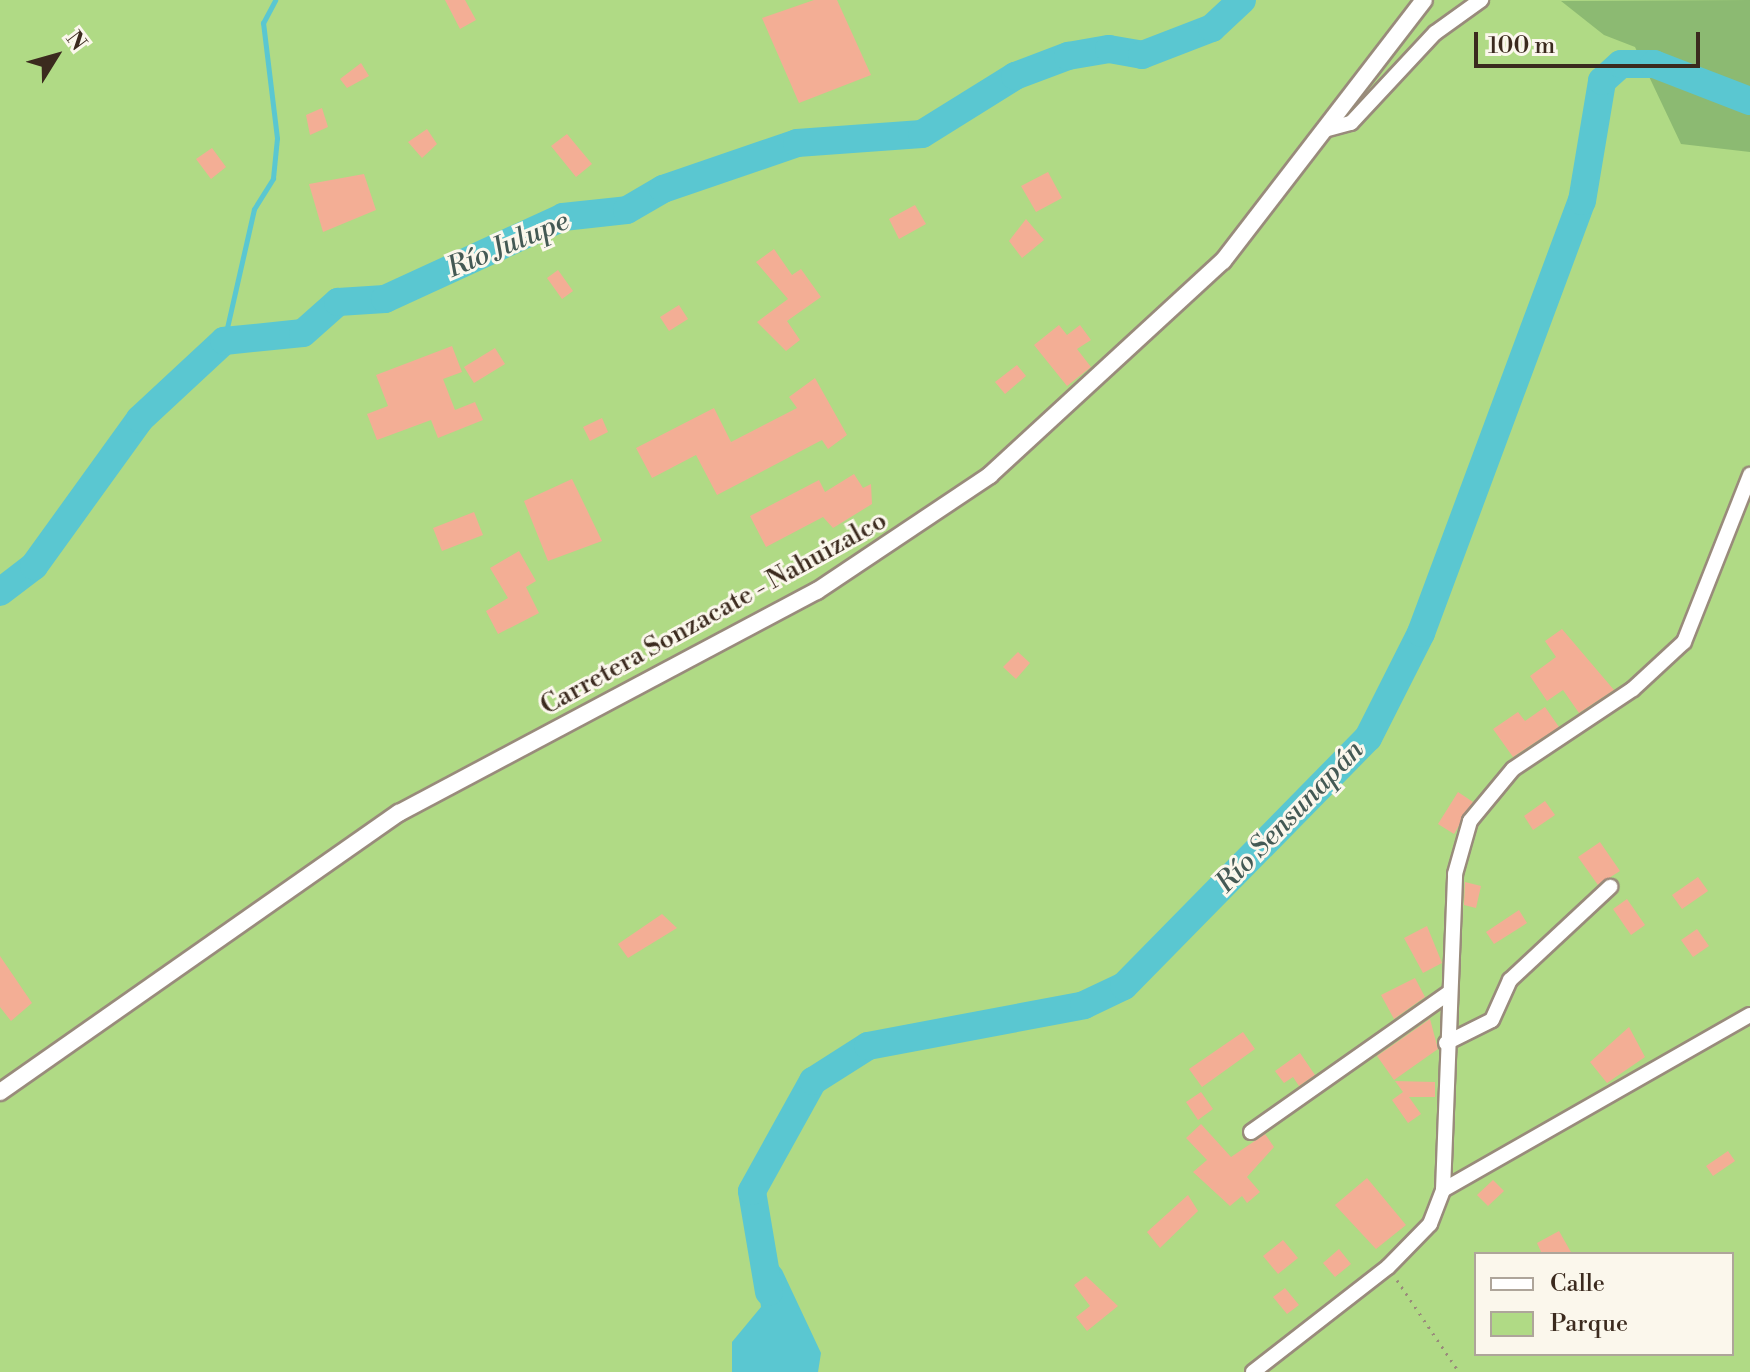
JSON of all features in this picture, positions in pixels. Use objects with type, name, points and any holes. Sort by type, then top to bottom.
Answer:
[{"type":"street","name":"Carretera Sonzacate - Nahuizalco","points":[[0,1092],[399,813],[817,591],[918,528],[1069,407],[1213,270],[1328,129],[1424,0]]},
{"type":"street","points":[[1328,129],[1361,114],[1435,33],[1481,0]]},
{"type":"street","points":[[1253,1372],[1388,1267],[1430,1224],[1443,1190],[1446,1043],[1455,874],[1470,821],[1513,769],[1633,689],[1684,642],[1750,475]]},
{"type":"street","points":[[1446,1043],[1492,1020],[1510,980],[1610,887]]},
{"type":"street","points":[[1251,1132],[1449,993]]},
{"type":"street","points":[[1443,1190],[1750,1015]]},
{"type":"path","points":[[1388,1267],[1459,1372]]},
{"type":"green space","points":[[0,0],[1750,0],[1750,1372],[0,1372]]},
{"type":"green space","points":[[1750,0],[1750,152],[1681,144],[1635,47],[1604,35],[1561,1]]},
{"type":"water","points":[[755,1256],[773,1259],[782,1270],[821,1353],[818,1372],[732,1372],[732,1342],[761,1307]]},
{"type":"building","points":[[445,0],[465,0],[476,20],[460,29]]},
{"type":"building","points":[[814,0],[837,0],[871,75],[799,103],[762,18]]},
{"type":"building","points":[[361,63],[369,76],[347,88],[340,79]]},
{"type":"building","points":[[322,108],[328,127],[310,135],[306,115]]},
{"type":"building","points":[[427,129],[437,144],[422,158],[408,142]]},
{"type":"building","points":[[567,134],[592,164],[576,177],[551,146]]},
{"type":"building","points":[[212,148],[226,167],[211,179],[196,159]]},
{"type":"building","points":[[1048,172],[1062,198],[1036,212],[1021,186]]},
{"type":"building","points":[[364,174],[376,210],[323,232],[309,184]]},
{"type":"building","points":[[915,205],[926,224],[899,239],[889,219]]},
{"type":"building","points":[[1026,219],[1044,240],[1022,258],[1009,241]]},
{"type":"building","points":[[774,249],[792,275],[801,269],[821,297],[787,321],[800,340],[786,351],[757,322],[788,299],[756,262]]},
{"type":"building","points":[[558,270],[573,291],[562,299],[547,278]]},
{"type":"building","points":[[679,305],[688,319],[669,331],[660,317]]},
{"type":"building","points":[[1059,325],[1067,335],[1080,325],[1091,340],[1077,349],[1091,367],[1067,386],[1034,345]]},
{"type":"building","points":[[452,346],[462,372],[443,379],[455,410],[475,402],[483,420],[438,438],[431,420],[377,440],[367,414],[388,406],[376,375]]},
{"type":"building","points":[[495,348],[505,364],[474,383],[464,367]]},
{"type":"building","points":[[1017,365],[1026,376],[1005,394],[995,382]]},
{"type":"building","points":[[815,378],[847,435],[828,449],[822,440],[717,495],[696,455],[652,478],[636,448],[714,408],[731,442],[797,408],[789,397]]},
{"type":"building","points":[[602,418],[608,432],[590,441],[583,427]]},
{"type":"building","points":[[854,474],[863,488],[871,484],[872,504],[833,528],[823,517],[766,547],[750,516],[819,480],[825,492]]},
{"type":"building","points":[[572,479],[602,541],[548,561],[524,501]]},
{"type":"building","points":[[474,512],[483,535],[442,551],[433,528]]},
{"type":"building","points":[[519,551],[536,581],[526,587],[539,613],[498,634],[486,611],[508,598],[490,568]]},
{"type":"building","points":[[1562,629],[1614,690],[1579,713],[1563,690],[1547,701],[1530,676],[1556,657],[1545,641]]},
{"type":"building","points":[[1018,652],[1030,663],[1016,679],[1003,667]]},
{"type":"building","points":[[1545,707],[1559,727],[1513,757],[1493,729],[1518,712],[1525,721]]},
{"type":"building","points":[[1458,792],[1473,802],[1454,834],[1438,824]]},
{"type":"building","points":[[1545,801],[1555,815],[1533,830],[1524,816]]},
{"type":"building","points":[[1600,842],[1620,871],[1598,885],[1578,857]]},
{"type":"building","points":[[1698,877],[1708,891],[1682,909],[1672,895]]},
{"type":"building","points":[[1465,882],[1481,886],[1476,908],[1464,905]]},
{"type":"building","points":[[1627,899],[1645,925],[1631,935],[1613,909]]},
{"type":"building","points":[[1519,910],[1527,923],[1494,944],[1486,932]]},
{"type":"building","points":[[662,914],[677,928],[628,958],[618,944]]},
{"type":"building","points":[[1427,926],[1442,963],[1423,973],[1404,938]]},
{"type":"building","points":[[1697,929],[1709,946],[1693,957],[1681,940]]},
{"type":"building","points":[[0,956],[32,1003],[11,1021],[0,1007]]},
{"type":"building","points":[[1415,978],[1425,997],[1394,1019],[1381,995]]},
{"type":"building","points":[[1430,1019],[1438,1049],[1394,1080],[1377,1056]]},
{"type":"building","points":[[1629,1027],[1645,1057],[1607,1083],[1590,1062]]},
{"type":"building","points":[[1243,1032],[1255,1049],[1202,1087],[1189,1069]]},
{"type":"building","points":[[1300,1053],[1315,1075],[1299,1086],[1293,1077],[1284,1083],[1275,1071]]},
{"type":"building","points":[[1395,1081],[1435,1082],[1435,1097],[1409,1097],[1421,1114],[1408,1123],[1392,1100],[1403,1092]]},
{"type":"building","points":[[1201,1092],[1213,1109],[1198,1120],[1186,1102]]},
{"type":"building","points":[[1201,1124],[1231,1157],[1265,1134],[1274,1147],[1247,1177],[1260,1192],[1247,1203],[1242,1196],[1230,1206],[1193,1172],[1207,1160],[1186,1138]]},
{"type":"building","points":[[1728,1151],[1735,1161],[1713,1176],[1706,1166]]},
{"type":"building","points":[[1367,1178],[1406,1225],[1376,1249],[1335,1205]]},
{"type":"building","points":[[1493,1180],[1504,1191],[1488,1206],[1477,1195]]},
{"type":"building","points":[[1188,1195],[1198,1211],[1160,1248],[1147,1232]]},
{"type":"building","points":[[1559,1231],[1571,1252],[1541,1252],[1537,1243]]},
{"type":"building","points":[[1283,1240],[1298,1258],[1278,1274],[1263,1256]]},
{"type":"building","points":[[1339,1249],[1351,1264],[1335,1277],[1323,1263]]},
{"type":"building","points":[[1086,1276],[1118,1306],[1087,1331],[1076,1317],[1090,1306],[1074,1285]]},
{"type":"building","points":[[1285,1288],[1299,1305],[1287,1314],[1273,1297]]},
{"type":"waterway","points":[[224,341],[254,209],[273,178],[277,138],[263,23],[275,0]]},
{"type":"waterway","name":"Río Julupe","points":[[0,592],[34,566],[140,419],[224,341],[303,333],[338,302],[385,299],[563,217],[627,210],[663,189],[797,143],[922,134],[1015,76],[1068,56],[1109,49],[1142,55],[1212,28],[1242,0]]},
{"type":"waterway","name":"Río Sensunapán","points":[[769,1292],[752,1191],[813,1081],[868,1046],[1084,1005],[1124,986],[1368,738],[1421,633],[1582,201],[1602,81],[1621,64],[1654,64],[1750,101]]}]
